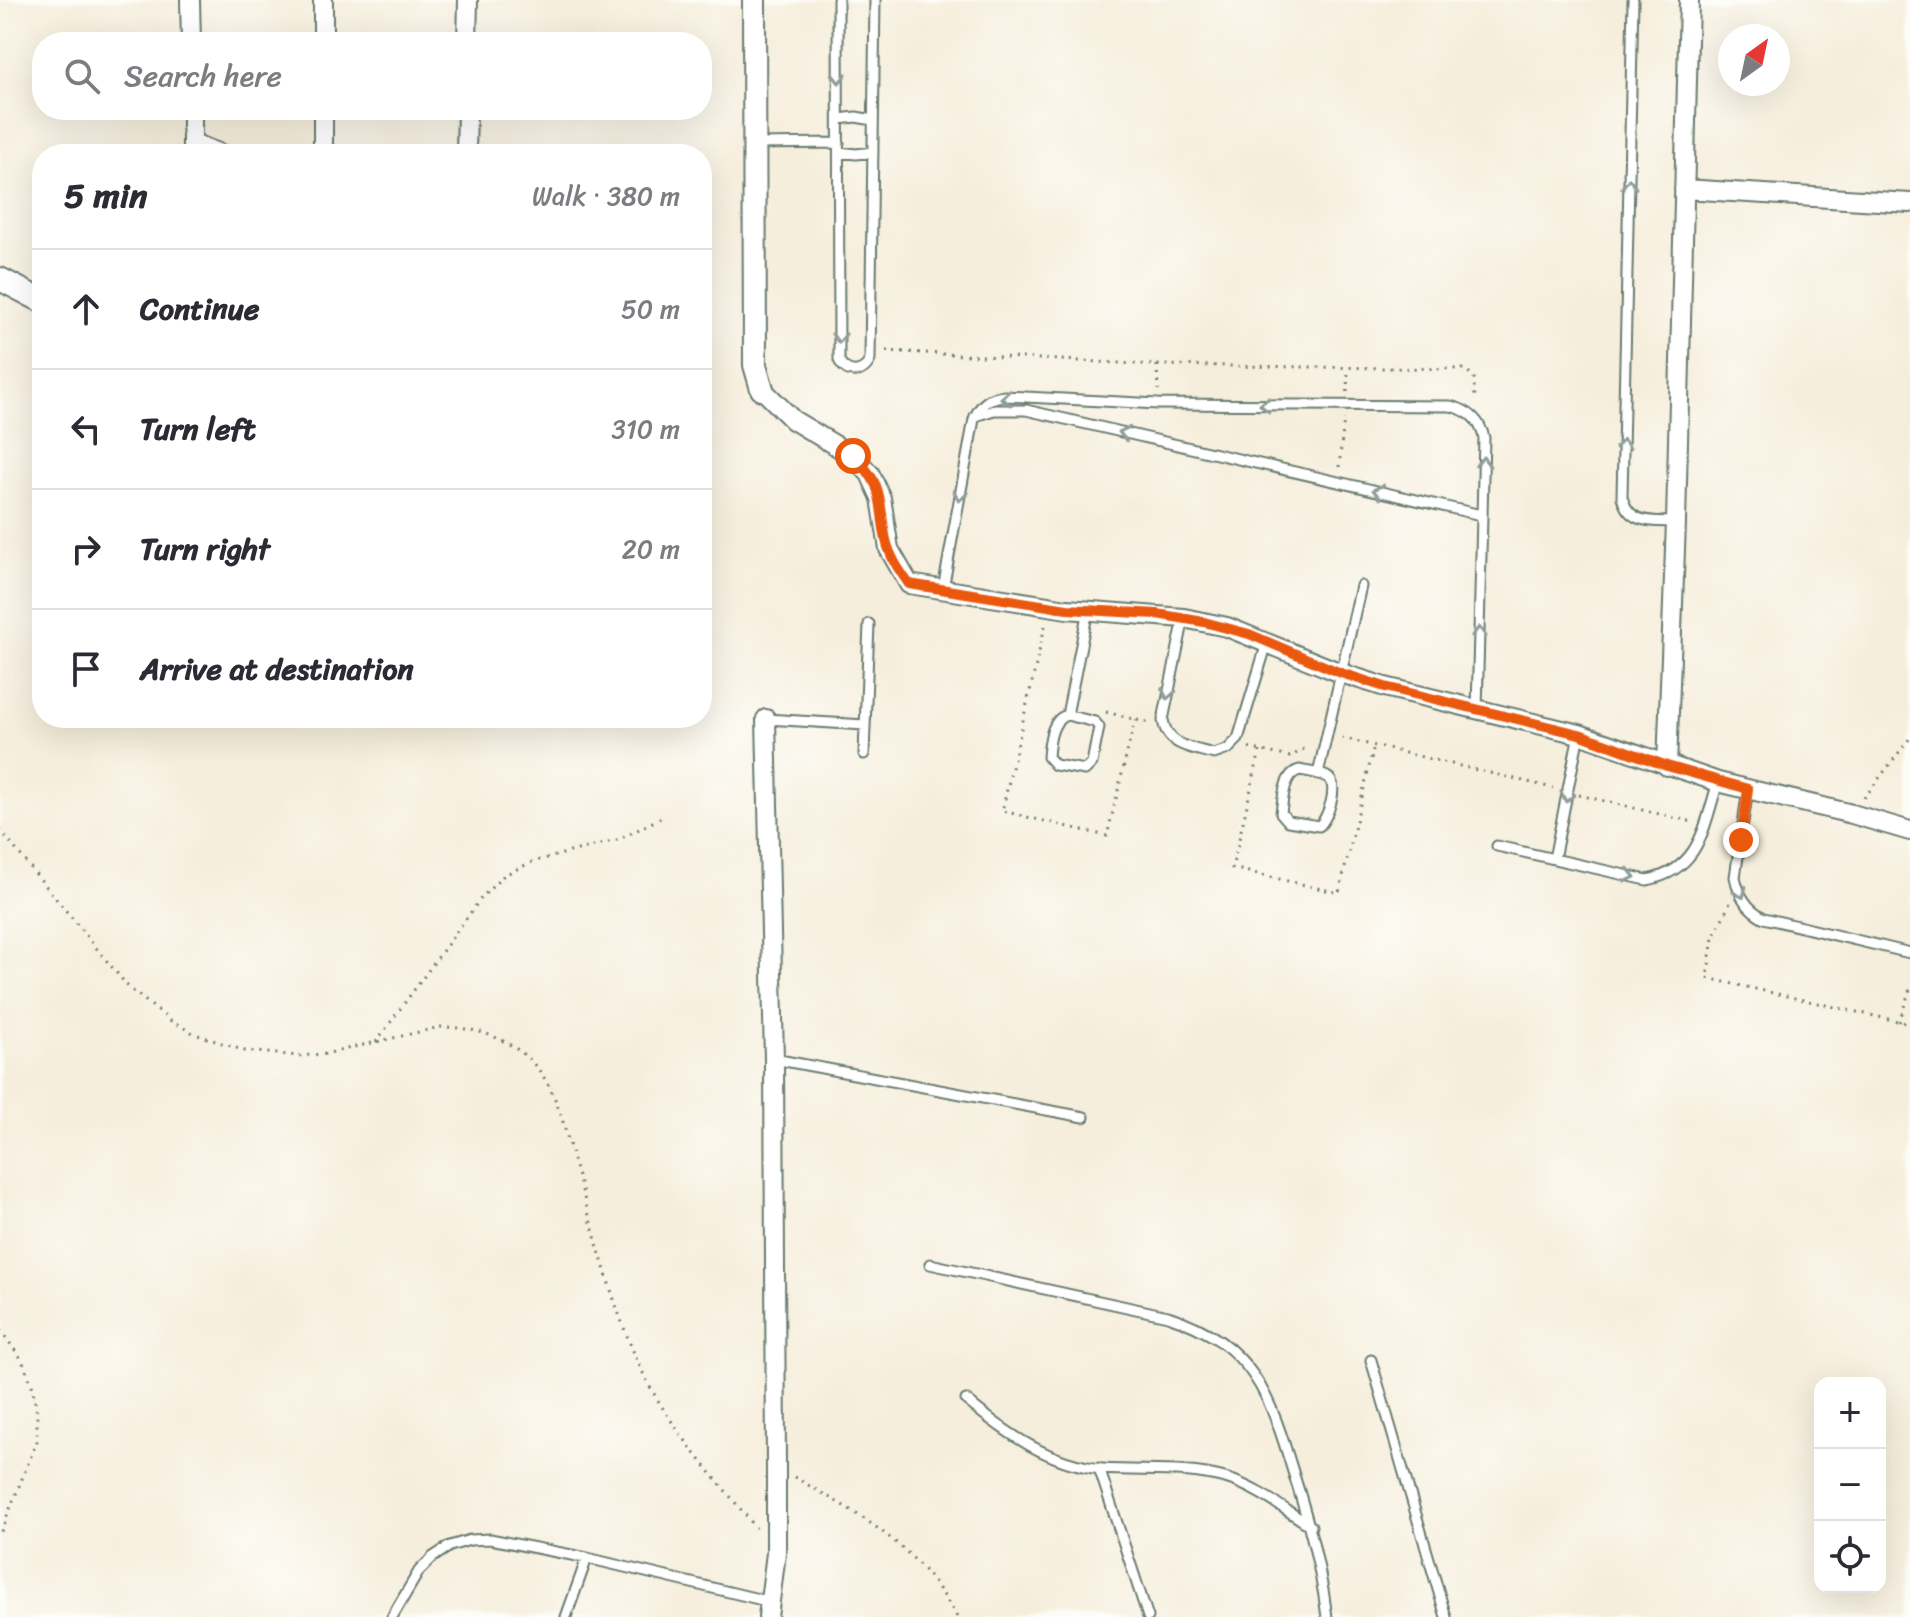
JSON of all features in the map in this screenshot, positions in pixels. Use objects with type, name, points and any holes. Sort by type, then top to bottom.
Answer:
[{"type":"street","points":[[190,0],[191,32]]},
{"type":"street","points":[[323,0],[323,32]]},
{"type":"street","points":[[467,32],[468,0]]},
{"type":"street","points":[[754,0],[755,365],[762,389],[793,420],[842,449],[870,474],[881,498],[886,537],[909,584],[1088,610],[1184,618],[1227,627],[1341,673],[1385,687],[1579,734],[1718,782],[1910,831]]},
{"type":"street","points":[[1667,766],[1689,0]]},
{"type":"street","points":[[192,120],[192,144]]},
{"type":"street","points":[[323,120],[323,144]]},
{"type":"street","points":[[466,144],[467,120]]},
{"type":"street","points":[[1684,189],[1910,203]]},
{"type":"street","points":[[0,279],[32,296]]},
{"type":"street","points":[[766,719],[774,1059],[776,1467],[776,1553],[770,1610]]},
{"type":"lane","points":[[838,0],[839,360],[845,369],[860,371],[868,364],[870,351],[875,0]]},
{"type":"lane","points":[[1633,0],[1622,497],[1628,513],[1634,518],[1676,522]]},
{"type":"lane","points":[[839,119],[856,117],[873,120]]},
{"type":"lane","points":[[755,144],[839,148],[856,154],[873,152]]},
{"type":"lane","points":[[943,589],[975,416],[983,403],[997,397],[1158,404],[1450,406],[1463,409],[1474,417],[1484,438],[1477,710]]},
{"type":"lane","points":[[975,416],[994,410],[1026,410],[1481,515]]},
{"type":"lane","points":[[1318,774],[1361,586]]},
{"type":"lane","points":[[1067,715],[1088,610]]},
{"type":"lane","points":[[1184,618],[1163,720],[1164,727],[1178,744],[1214,754],[1238,739],[1267,642]]},
{"type":"lane","points":[[864,754],[869,624]]},
{"type":"lane","points":[[1067,715],[1098,725],[1092,763],[1085,770],[1055,765],[1048,757],[1055,722],[1067,715]]},
{"type":"lane","points":[[766,719],[865,725]]},
{"type":"lane","points":[[1554,859],[1579,734]]},
{"type":"lane","points":[[1300,770],[1318,774],[1328,777],[1333,783],[1325,822],[1316,827],[1285,819],[1281,809],[1290,774],[1300,770]]},
{"type":"lane","points":[[1497,846],[1647,880],[1664,877],[1687,861],[1695,849],[1718,782]]},
{"type":"lane","points":[[1748,789],[1735,877],[1737,888],[1748,907],[1764,918],[1910,953]]},
{"type":"lane","points":[[774,1059],[1084,1117]]},
{"type":"lane","points":[[930,1264],[1168,1316],[1215,1337],[1241,1359],[1267,1396],[1278,1422],[1311,1526],[1327,1617]]},
{"type":"lane","points":[[1371,1360],[1446,1617]]},
{"type":"lane","points":[[966,1400],[1018,1440],[1044,1453],[1099,1468],[1195,1472],[1228,1479],[1260,1494],[1311,1526]]},
{"type":"lane","points":[[1099,1468],[1148,1617]]},
{"type":"lane","points":[[392,1617],[419,1571],[433,1557],[450,1546],[470,1540],[490,1539],[587,1558],[770,1610]]},
{"type":"lane","points":[[566,1617],[587,1558]]},
{"type":"path","points":[[870,351],[1157,365],[1465,369],[1471,372],[1476,382],[1474,417]]},
{"type":"path","points":[[1157,365],[1158,404]]},
{"type":"path","points":[[1338,482],[1348,368]]},
{"type":"path","points":[[1069,703],[1164,727]]},
{"type":"path","points":[[1233,744],[1290,757],[1309,746],[1316,731],[1705,825]]},
{"type":"path","points":[[1852,814],[1910,738]]},
{"type":"path","points":[[376,1042],[482,897],[504,875],[532,862],[620,839],[662,817]]},
{"type":"path","points":[[0,830],[129,988],[171,1021],[219,1044],[272,1055],[325,1054],[440,1027],[458,1027],[502,1040],[524,1055],[537,1068],[555,1099],[611,1290],[643,1373],[664,1412],[776,1553]]},
{"type":"path","points":[[1737,888],[1713,938],[1707,978],[1910,1024]]},
{"type":"path","points":[[1899,1022],[1910,989]]},
{"type":"path","points":[[0,1330],[21,1358],[32,1385],[37,1413],[37,1441],[0,1534]]},
{"type":"path","points":[[776,1467],[860,1515],[905,1548],[941,1590],[957,1617]]},
{"type":"route","points":[[853,456],[870,474],[876,486],[881,498],[889,549],[909,584],[1067,609],[1157,614],[1227,627],[1341,673],[1385,687],[1579,734],[1667,766],[1748,789],[1741,840]]}]
